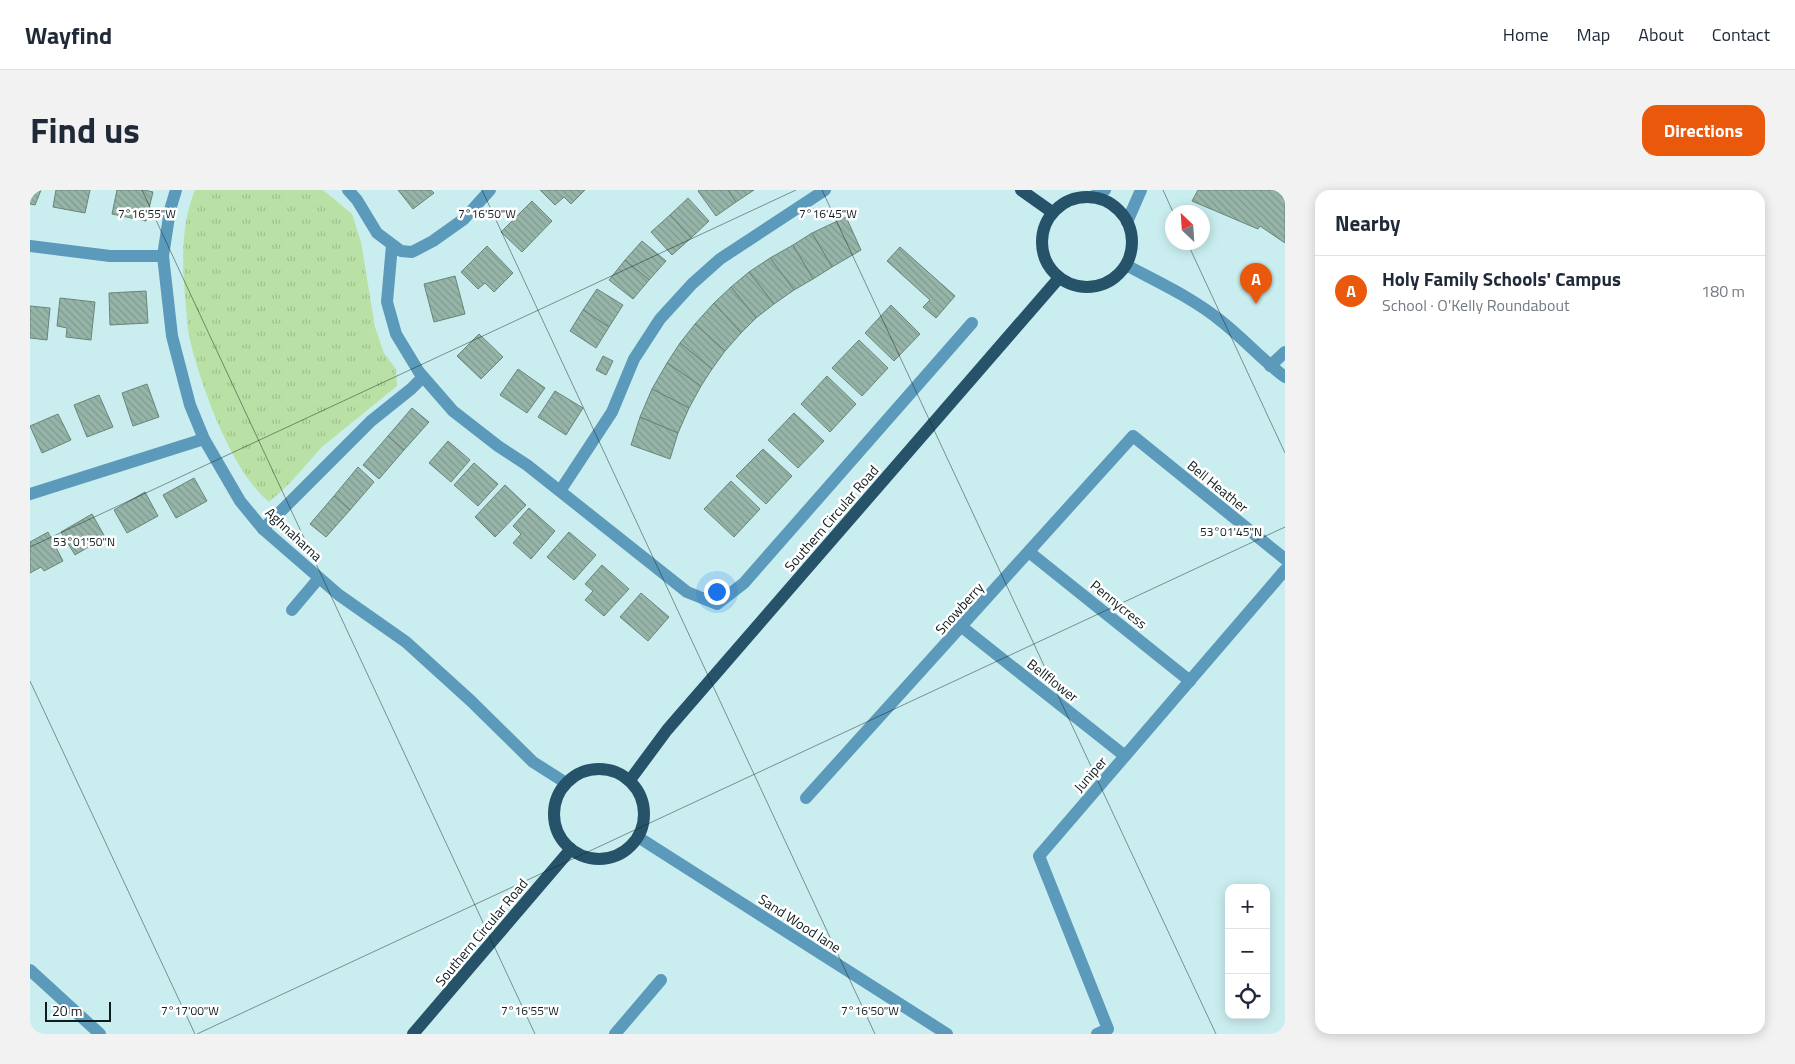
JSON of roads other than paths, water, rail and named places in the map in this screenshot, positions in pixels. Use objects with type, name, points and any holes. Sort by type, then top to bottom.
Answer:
[{"type":"main road","points":[[1021,190],[1052,212]]},
{"type":"main road","points":[[1092,197],[1106,201],[1118,210],[1127,222],[1132,236],[1131,251],[1126,265],[1116,277],[1102,284],[1087,287],[1072,285],[1059,278],[1049,267],[1043,254],[1041,239],[1045,225],[1052,212],[1064,203],[1077,198],[1092,197]]},
{"type":"main road","name":"Southern Circular Road","points":[[630,780],[666,730],[1059,278]]},
{"type":"main road","points":[[604,769],[618,772],[630,780],[639,792],[644,807],[644,822],[638,837],[628,848],[614,858],[600,859],[584,856],[571,849],[562,840],[554,817],[557,799],[566,783],[577,774],[590,770],[604,769]]},
{"type":"main road","name":"Southern Circular Road","points":[[413,1034],[571,849]]},
{"type":"street","name":"Aghnaharna","points":[[176,190],[170,210],[162,256],[172,336],[190,405],[204,439],[240,501],[263,529],[319,578],[339,595],[406,642],[471,701],[533,762],[566,783]]},
{"type":"street","points":[[348,190],[357,200],[377,233],[401,251],[412,252],[433,241],[464,219],[490,190]]},
{"type":"street","points":[[560,491],[612,412],[634,359],[660,319],[692,284],[720,259],[825,190]]},
{"type":"street","points":[[1092,197],[1104,190]]},
{"type":"street","points":[[1127,222],[1141,190]]},
{"type":"street","points":[[392,245],[387,302],[396,334],[421,374],[453,411],[498,446],[527,465],[687,592],[717,604],[744,583],[972,323]]},
{"type":"street","points":[[30,246],[110,256],[162,256]]},
{"type":"street","points":[[1126,265],[1168,287],[1221,321],[1270,366],[1285,377]]},
{"type":"street","points":[[1270,366],[1285,352]]},
{"type":"street","points":[[263,529],[371,421],[411,388],[421,374]]},
{"type":"street","name":"Snowberry","points":[[806,798],[1133,436]]},
{"type":"street","name":"Bell Heather","points":[[1133,436],[1285,559]]},
{"type":"street","points":[[30,494],[204,439]]},
{"type":"street","name":"Pennycress","points":[[1029,552],[1190,680]]},
{"type":"street","name":"Juniper","points":[[1103,1032],[1039,856],[1285,570]]},
{"type":"street","points":[[292,610],[319,578]]},
{"type":"street","name":"Bellflower","points":[[962,627],[1125,756]]},
{"type":"street","name":"Sand Wood lane","points":[[638,837],[947,1034]]},
{"type":"street","points":[[30,970],[100,1034]]},
{"type":"street","points":[[615,1034],[661,980]]},
{"type":"place","name":"Holy Family Schools' Campus","points":[[1256,304]]}]
